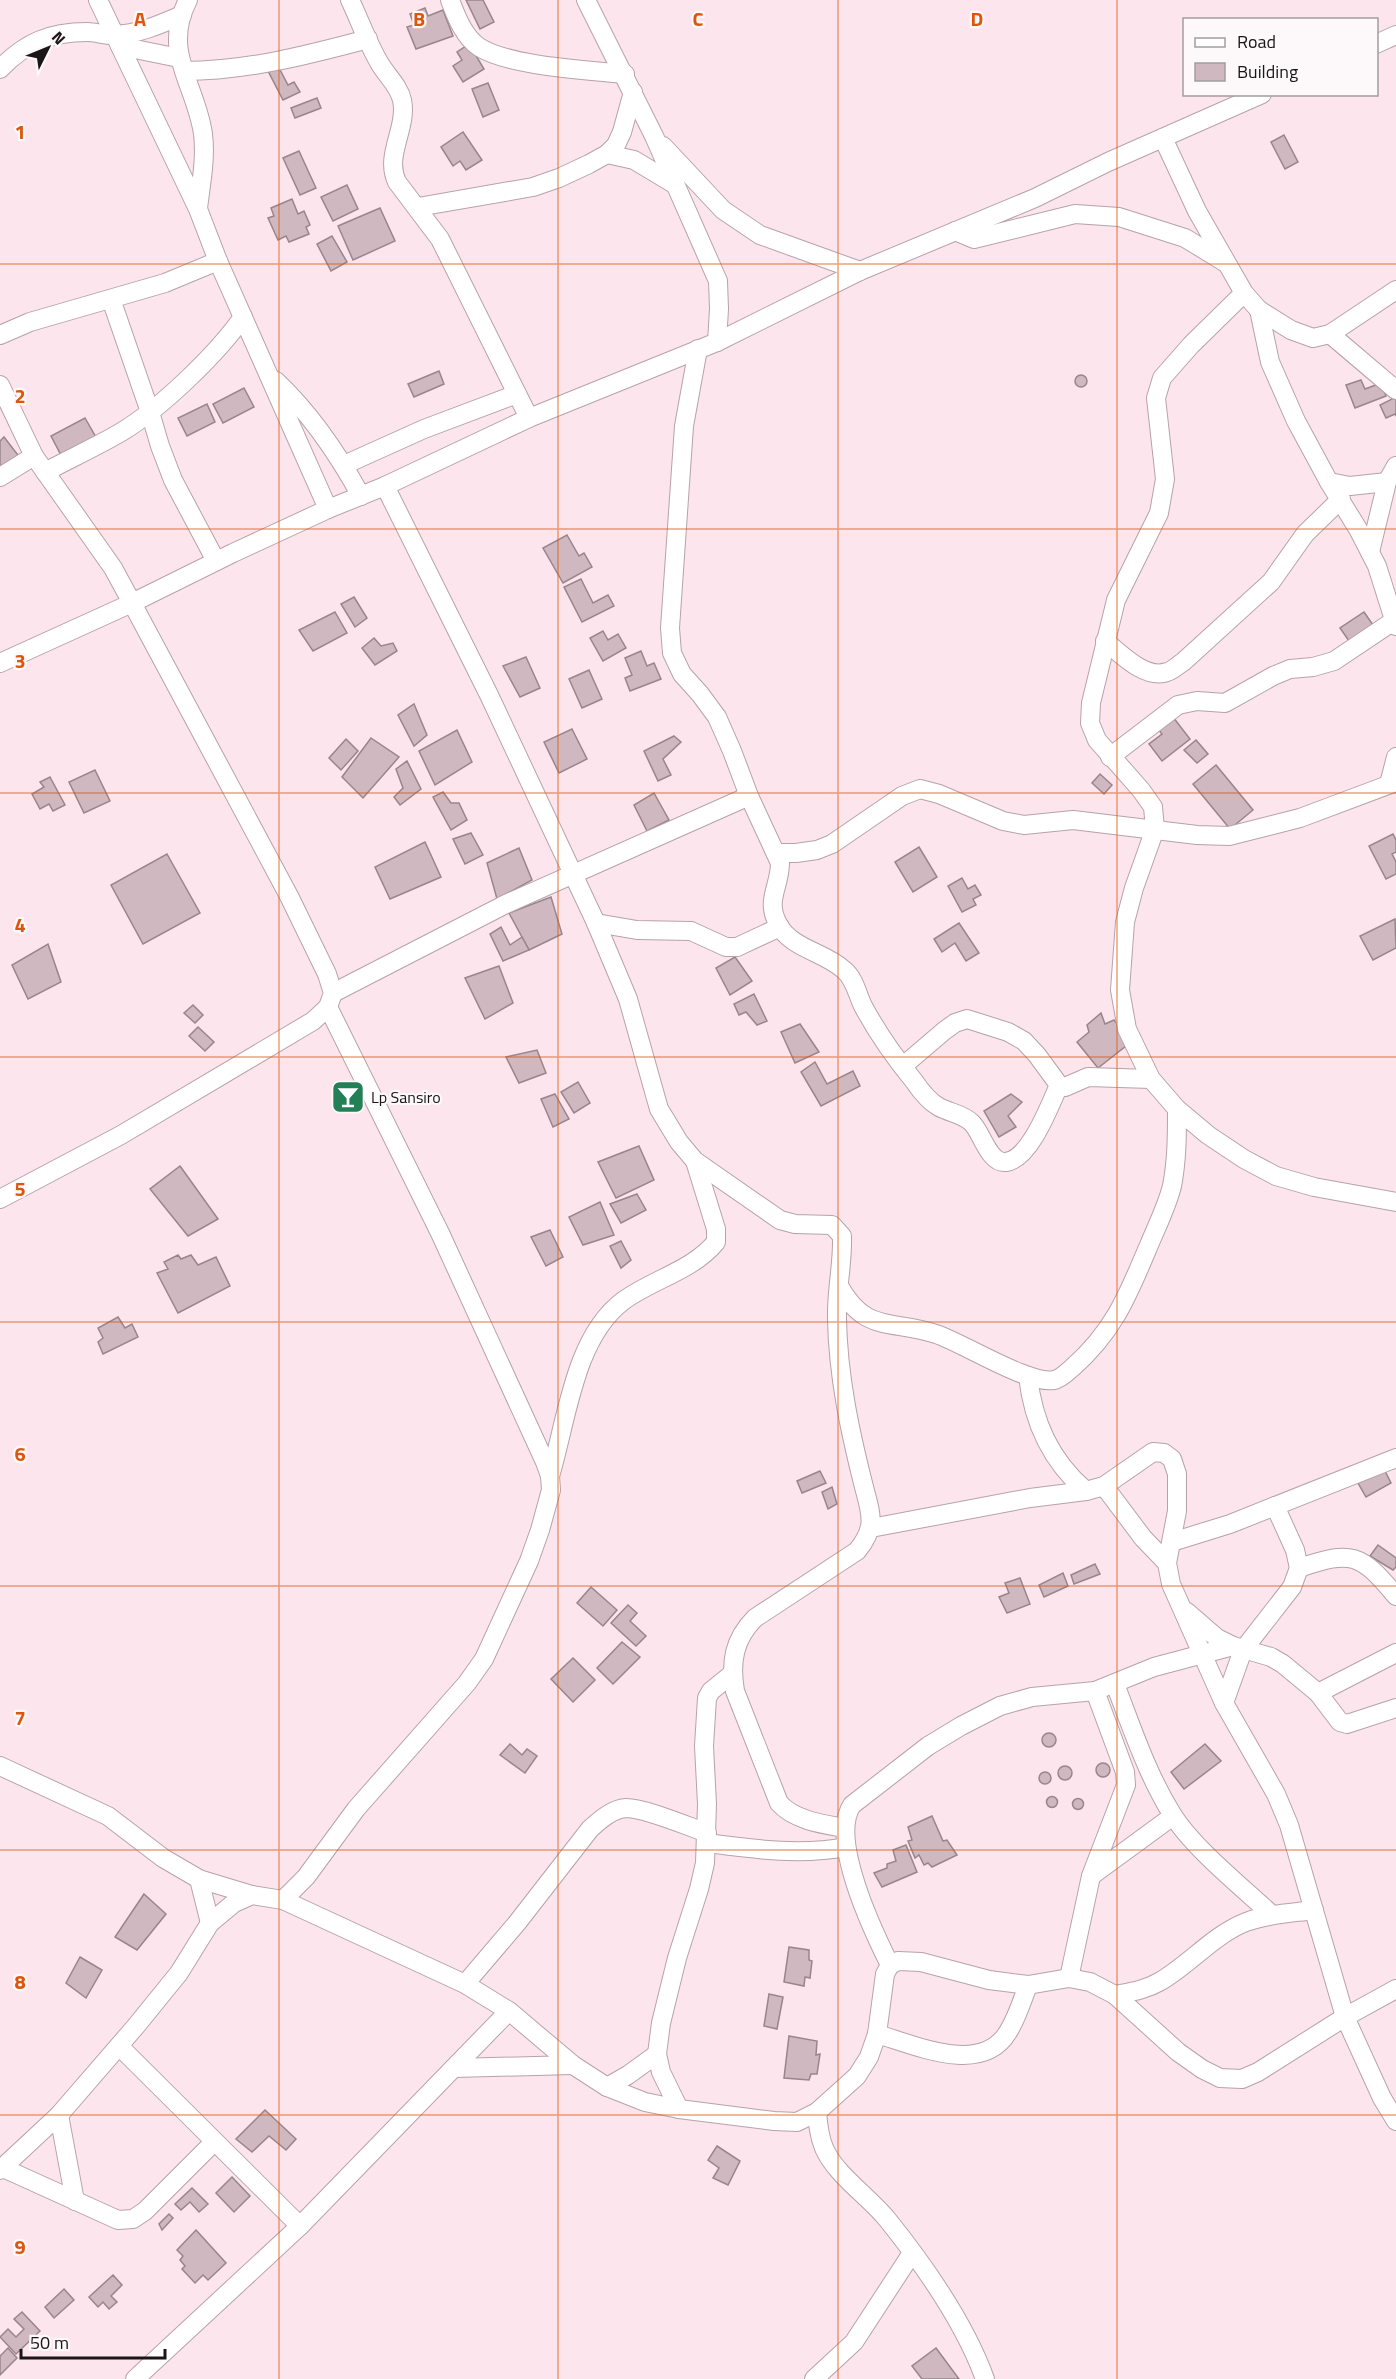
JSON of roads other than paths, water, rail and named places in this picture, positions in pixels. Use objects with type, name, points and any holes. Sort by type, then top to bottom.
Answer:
[{"type":"street","points":[[98,0],[198,209],[218,261],[328,509]]},
{"type":"street","points":[[350,0],[380,64],[400,93],[402,117],[392,164],[393,173],[397,182],[440,238],[529,418]]},
{"type":"street","points":[[450,0],[464,31],[477,46],[491,53],[513,60],[625,74]]},
{"type":"street","points":[[586,0],[625,74],[718,281],[717,342]]},
{"type":"street","points":[[118,41],[155,27],[185,7]]},
{"type":"street","points":[[185,7],[177,44],[203,135],[198,209]]},
{"type":"street","points":[[0,69],[23,49],[41,39],[62,33],[89,32],[182,65],[207,71],[266,63],[321,52],[368,39]]},
{"type":"street","points":[[1378,44],[1396,35]]},
{"type":"street","points":[[418,207],[533,187],[559,178],[607,154],[616,145],[622,132],[633,92]]},
{"type":"street","points":[[0,663],[328,509],[386,486],[529,418],[717,342],[860,271],[1035,198],[1258,96]]},
{"type":"street","points":[[654,136],[723,210],[760,235],[860,271]]},
{"type":"street","points":[[1163,138],[1197,211],[1244,293],[1259,310],[1291,330],[1313,338],[1330,334],[1396,291]]},
{"type":"street","points":[[607,154],[634,160],[674,184]]},
{"type":"street","points":[[1035,198],[1060,217]]},
{"type":"street","points":[[955,231],[974,239],[1075,214],[1119,217],[1185,238],[1228,264]]},
{"type":"street","points":[[0,335],[30,322],[165,283],[218,261]]},
{"type":"street","points":[[1244,293],[1191,345],[1162,378],[1156,398],[1165,479],[1159,513],[1116,600],[1091,703],[1090,723],[1097,740],[1142,790],[1153,807],[1155,829],[1134,888],[1125,922],[1120,990],[1127,1029],[1151,1079],[1177,1108],[1208,1134],[1244,1159],[1276,1176],[1314,1187],[1396,1202]]},
{"type":"street","points":[[111,299],[173,480],[216,561]]},
{"type":"street","points":[[1110,757],[1178,705],[1197,701],[1225,703],[1273,675],[1290,669],[1313,667],[1334,661],[1395,623],[1381,577],[1370,552],[1296,421],[1270,362],[1259,310]]},
{"type":"street","points":[[45,472],[124,430],[150,411],[226,341],[243,317]]},
{"type":"street","points":[[1330,334],[1396,390]]},
{"type":"street","points":[[698,349],[684,426],[679,477],[670,628],[672,653],[682,674],[717,717],[749,796],[780,863],[780,874],[771,900],[774,915],[780,927],[795,942],[836,963],[846,971],[881,1036],[914,1082],[938,1106],[963,1116],[971,1122],[994,1157],[1002,1162],[1010,1162],[1026,1148],[1037,1132],[1059,1085]]},
{"type":"street","points":[[268,373],[298,401],[344,465],[361,496]]},
{"type":"street","points":[[0,385],[34,456],[113,568],[289,896],[327,974],[330,1000],[440,1233],[550,1476]]},
{"type":"street","points":[[344,465],[424,429],[517,394]]},
{"type":"street","points":[[0,477],[34,456]]},
{"type":"street","points":[[1329,482],[1350,486],[1392,474]]},
{"type":"street","points":[[1370,552],[1392,474]]},
{"type":"street","points":[[386,486],[484,685],[596,923],[628,999],[659,1109],[679,1142],[695,1161],[780,1220],[795,1224],[832,1225],[842,1236],[837,1316],[838,1355],[872,1528],[867,1539],[857,1551],[755,1618],[744,1629],[736,1644],[732,1674],[735,1691],[779,1803],[785,1810],[795,1815],[844,1828]]},
{"type":"street","points":[[1105,641],[1138,667],[1154,674],[1167,672],[1183,662],[1271,582],[1305,534],[1341,499]]},
{"type":"street","points":[[776,853],[817,850],[832,844],[902,795],[920,789],[939,794],[1003,821],[1024,825],[1073,820],[1197,835],[1229,836],[1300,818],[1392,783],[1396,758]]},
{"type":"street","points":[[0,1199],[121,1135],[214,1081],[313,1021],[330,1000],[506,904],[749,796]]},
{"type":"street","points":[[596,923],[637,930],[691,931],[726,947],[737,947],[780,927]]},
{"type":"street","points":[[903,1066],[944,1031],[955,1023],[967,1019],[1008,1032],[1024,1041],[1059,1085],[1065,1087],[1089,1077],[1151,1079]]},
{"type":"street","points":[[839,1286],[847,1301],[863,1317],[876,1322],[936,1334],[1028,1376],[1055,1380],[1063,1376],[1098,1342],[1118,1315],[1160,1221],[1172,1186],[1177,1154],[1177,1108]]},
{"type":"street","points":[[283,1900],[306,1877],[356,1809],[467,1683],[484,1659],[533,1551],[547,1506],[550,1476],[580,1364],[592,1338],[604,1319],[622,1302],[695,1261],[716,1242],[716,1230],[695,1161]]},
{"type":"street","points":[[1028,1376],[1035,1414],[1044,1438],[1057,1461],[1086,1491]]},
{"type":"street","points":[[872,1528],[1030,1498],[1086,1491],[1104,1486],[1153,1452],[1164,1453],[1172,1460],[1177,1474],[1177,1511],[1167,1563],[1171,1584],[1224,1703],[1276,1794],[1289,1825],[1345,2017],[1377,2088],[1396,2121]]},
{"type":"street","points":[[1172,1542],[1230,1524],[1396,1458]]},
{"type":"street","points":[[1104,1486],[1143,1538],[1167,1563]]},
{"type":"street","points":[[1224,1703],[1238,1648],[1292,1587],[1299,1568],[1295,1550],[1275,1506]]},
{"type":"street","points":[[1299,1568],[1328,1558],[1346,1556],[1357,1559],[1371,1568],[1396,1596]]},
{"type":"street","points":[[1184,1609],[1209,1632],[1238,1648],[1271,1657],[1283,1664],[1318,1693],[1340,1722],[1347,1724],[1396,1708]]},
{"type":"street","points":[[890,1965],[873,1929],[846,1847],[844,1828],[846,1813],[852,1805],[913,1757],[961,1726],[1000,1706],[1032,1697],[1095,1691],[1154,1668],[1238,1648]]},
{"type":"street","points":[[1318,1693],[1396,1653]]},
{"type":"street","points":[[679,2109],[661,2072],[657,2054],[661,2023],[677,1958],[699,1889],[707,1838],[704,1746],[707,1698],[732,1674]]},
{"type":"street","points":[[1115,1684],[1148,1771],[1173,1816],[1203,1850],[1272,1915]]},
{"type":"street","points":[[1069,1978],[1091,1876],[1126,1785],[1125,1772],[1095,1691]]},
{"type":"street","points":[[0,1766],[108,1816],[163,1858],[199,1878],[252,1895],[283,1900],[465,1984],[509,2012],[573,2065],[607,2087],[645,2102],[679,2109],[797,2122],[817,2112],[857,2076],[870,2057],[877,2034],[885,1974],[890,1965],[898,1961],[921,1962],[989,1980],[1028,1985],[1069,1978],[1090,1982],[1115,1995],[1178,2052],[1202,2069],[1220,2078],[1242,2079],[1258,2072],[1345,2017],[1396,1989]]},
{"type":"street","points":[[465,1984],[510,1932],[590,1829],[605,1816],[625,1808],[641,1811],[707,1838],[795,1852],[828,1851],[846,1847]]},
{"type":"street","points":[[1091,1876],[1173,1816]]},
{"type":"street","points":[[199,1878],[210,1923]]},
{"type":"street","points":[[214,2142],[146,2211],[133,2219],[117,2220],[2,2169],[59,2115],[119,2046],[173,1980],[210,1923],[234,1904],[252,1895]]},
{"type":"street","points":[[1115,1995],[1157,1983],[1220,1936],[1245,1922],[1272,1915],[1314,1910]]},
{"type":"street","points":[[877,2034],[959,2056],[982,2054],[996,2047],[1008,2033],[1028,1985]]},
{"type":"street","points":[[135,2379],[300,2226],[509,2012]]},
{"type":"street","points":[[119,2046],[300,2226]]},
{"type":"street","points":[[607,2087],[657,2054]]},
{"type":"street","points":[[454,2068],[573,2065]]},
{"type":"street","points":[[817,2112],[824,2149],[834,2164],[886,2218],[935,2285],[976,2357],[985,2379]]},
{"type":"street","points":[[59,2115],[75,2201]]},
{"type":"street","points":[[814,2379],[854,2342],[912,2253]]},
{"type":"place","name":"Lp Sansiro","points":[[348,1097]]}]
